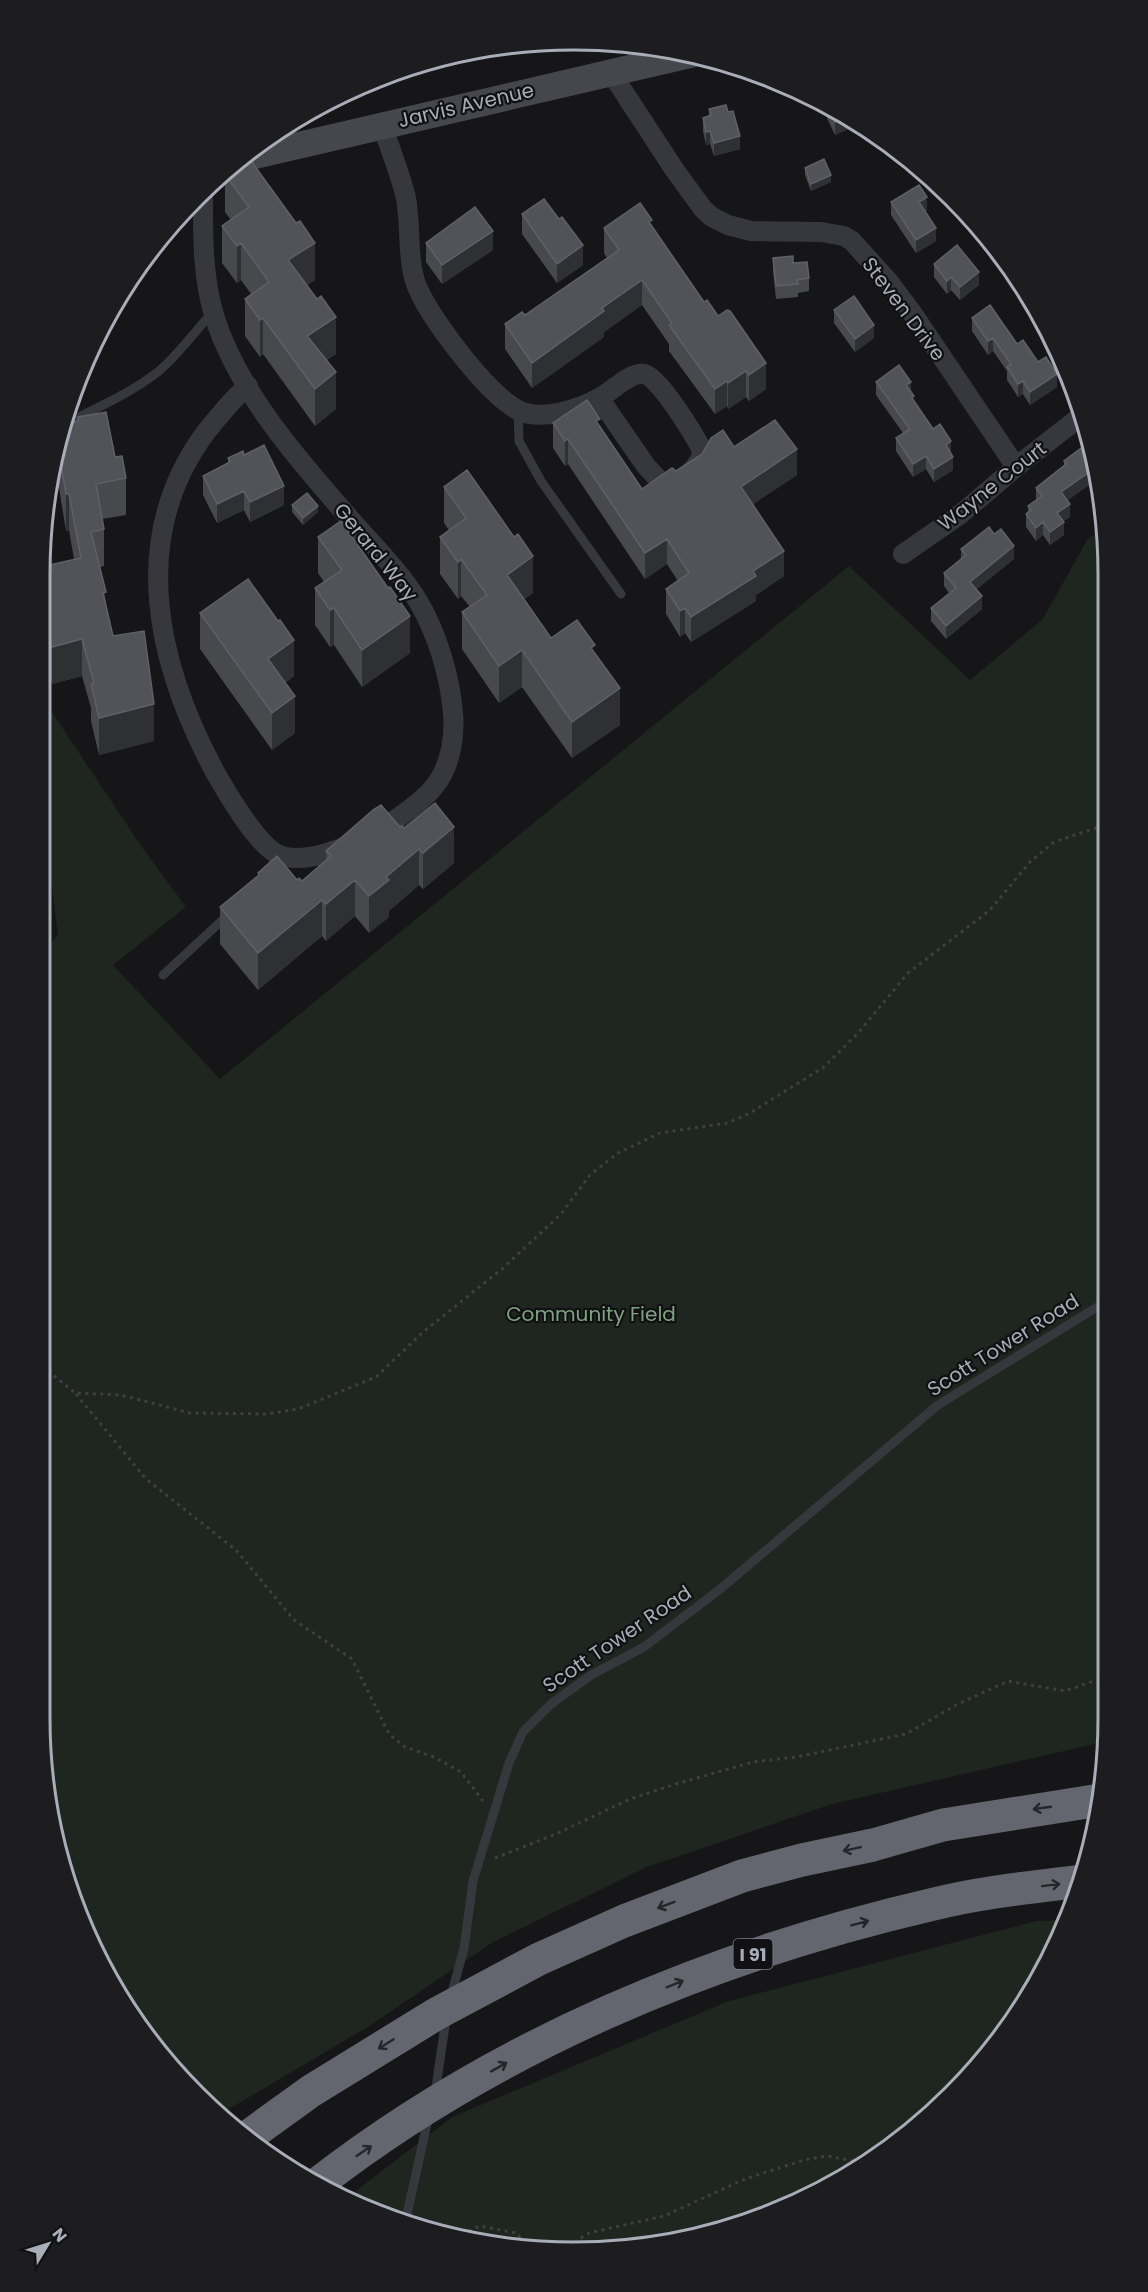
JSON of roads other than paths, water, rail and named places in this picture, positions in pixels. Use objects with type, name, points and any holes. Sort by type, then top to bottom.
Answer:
[{"type":"highway","points":[[253,2132],[311,2091],[436,2014],[539,1959],[624,1921],[742,1876],[802,1860],[873,1845],[943,1825],[1091,1801]]},
{"type":"highway","name":"I 91","points":[[324,2179],[448,2096],[607,2011],[762,1951],[936,1903],[1072,1882]]},
{"type":"street","name":"Jarvis Avenue","points":[[260,154],[670,59]]},
{"type":"street","name":"Steven Drive","points":[[610,72],[674,169],[703,209],[712,217],[736,228],[751,231],[821,232],[844,236],[852,241],[889,282],[913,314],[1016,467]]},
{"type":"street","points":[[382,125],[406,198],[413,269],[421,295],[467,362],[493,389],[518,410],[532,414],[573,409],[599,398],[632,377],[643,374],[649,376],[665,393],[698,440],[703,453],[698,463],[684,479],[673,483],[661,482],[646,466],[599,398]]},
{"type":"street","name":"Gerard Way","points":[[203,203],[203,245],[213,312],[229,351],[248,386],[286,441],[419,602],[434,637],[452,698],[453,727],[449,758],[442,776],[425,797],[397,819],[327,854],[311,858],[284,860],[265,844],[223,786],[190,719],[170,660],[159,605],[157,555],[161,531],[175,485],[204,435],[222,412],[248,386]]},
{"type":"street","name":"Wayne Court","points":[[903,554],[963,513],[1016,467],[1076,420]]},
{"type":"lane","points":[[72,420],[126,393],[154,374],[170,360],[213,312]]},
{"type":"lane","points":[[518,410],[519,441],[541,481],[621,594]]},
{"type":"lane","points":[[164,975],[239,905]]},
{"type":"lane","name":"Scott Tower Road","points":[[407,2216],[423,2138],[438,2084],[443,2028],[464,1948],[473,1881],[509,1763],[524,1732],[551,1704],[591,1675],[644,1647],[719,1590],[938,1405],[1098,1307]]},
{"type":"park label","name":"Community Field","points":[[591,1314]]}]
